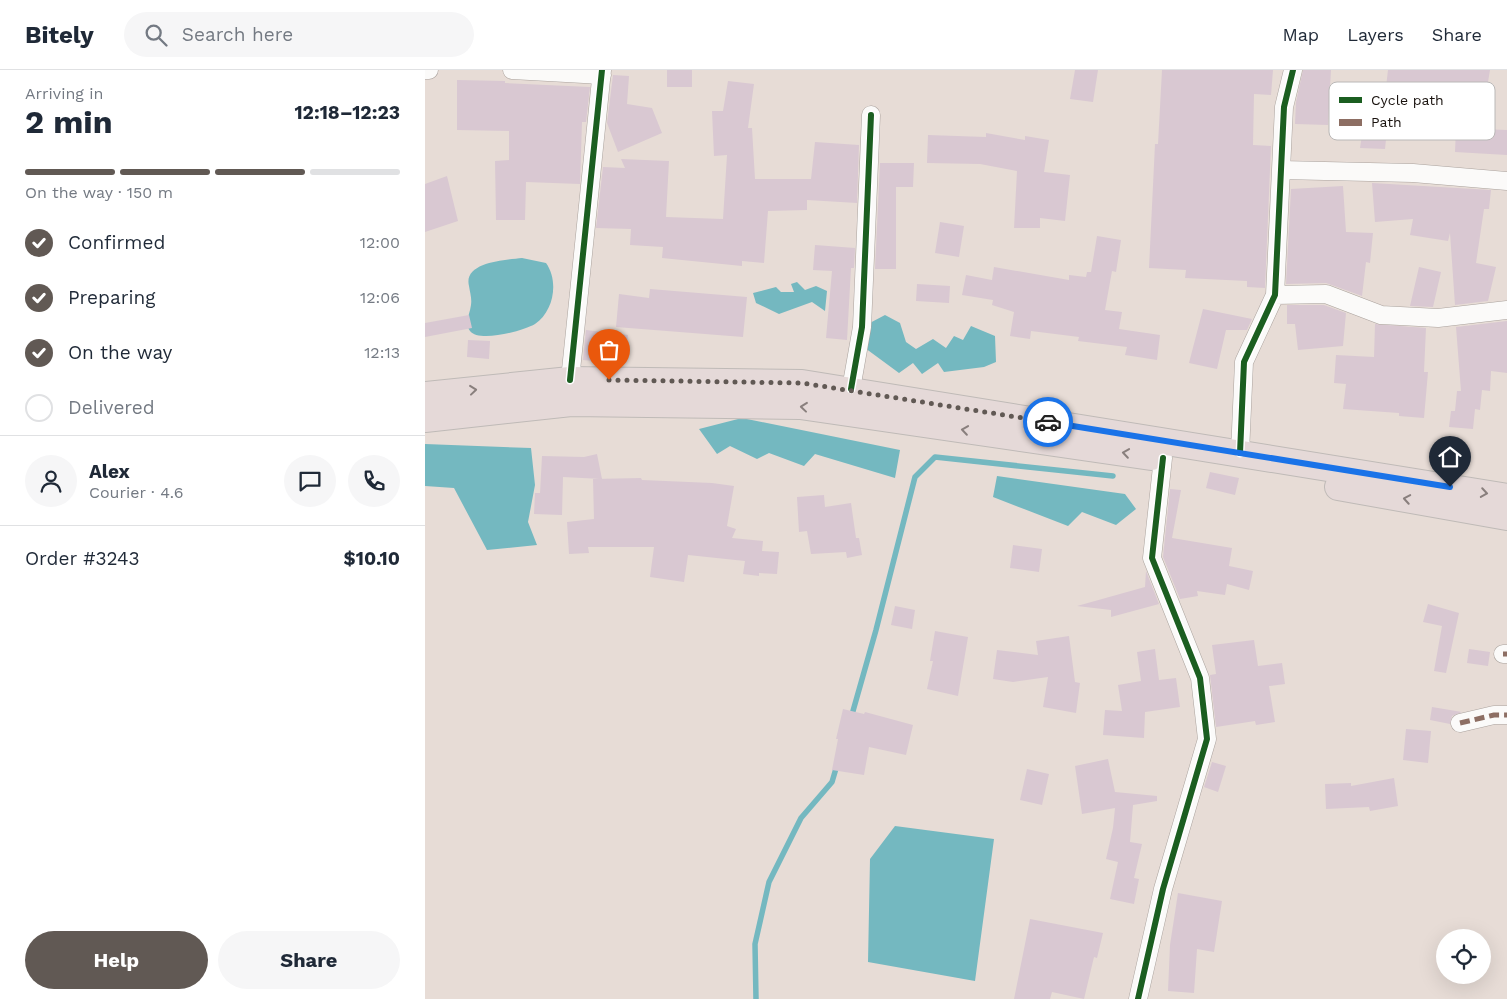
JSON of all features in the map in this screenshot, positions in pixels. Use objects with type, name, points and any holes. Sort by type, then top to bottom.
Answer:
[{"type":"highway","points":[[425,395],[570,380],[802,383],[851,389],[1507,497]]},
{"type":"highway","points":[[425,419],[571,403],[800,406],[1163,458],[1507,517]]},
{"type":"street","points":[[512,70],[602,73],[570,380]]},
{"type":"street","points":[[1240,453],[1244,362],[1275,295],[1284,107],[1293,70]]},
{"type":"street","points":[[851,389],[862,328],[871,115]]},
{"type":"street","points":[[1281,170],[1413,173],[1507,181]]},
{"type":"street","points":[[1275,295],[1326,294],[1381,315],[1439,318],[1507,310]]},
{"type":"street","points":[[1138,999],[1163,889],[1207,739],[1200,678],[1152,558],[1163,458]]},
{"type":"street","points":[[1460,723],[1507,714]]},
{"type":"water","points":[[522,258],[546,263],[550,270],[553,295],[547,312],[535,324],[501,335],[482,336],[470,331],[467,325],[471,302],[469,278],[473,272],[479,267],[497,261]]},
{"type":"water","points":[[797,282],[805,290],[816,286],[827,291],[825,311],[812,302],[779,314],[756,303],[753,293],[776,287],[781,292],[794,292],[791,284]]},
{"type":"water","points":[[885,315],[900,323],[906,342],[916,349],[933,339],[946,348],[954,336],[963,340],[971,326],[995,336],[996,362],[984,367],[944,372],[938,363],[922,374],[913,363],[899,373],[865,348],[866,325]]},
{"type":"water","points":[[742,418],[900,450],[895,478],[815,454],[804,466],[769,453],[757,459],[730,446],[717,454],[699,429]]},
{"type":"water","points":[[425,444],[531,448],[535,485],[528,522],[537,545],[487,550],[454,488],[425,486]]},
{"type":"water","points":[[997,476],[1125,494],[1136,509],[1116,525],[1082,512],[1068,526],[993,497]]},
{"type":"water","points":[[895,826],[994,839],[975,981],[868,962],[870,859]]},
{"type":"building","points":[[667,70],[692,70],[692,87],[667,87]]},
{"type":"building","points":[[1075,70],[1098,70],[1093,102],[1070,99]]},
{"type":"building","points":[[1162,70],[1273,70],[1271,95],[1254,94],[1253,145],[1271,146],[1265,288],[1247,287],[1247,281],[1185,278],[1186,270],[1149,268],[1155,144],[1158,144]]},
{"type":"building","points":[[1303,70],[1331,70],[1328,125],[1295,124],[1296,102]]},
{"type":"building","points":[[1388,70],[1490,70],[1488,82],[1387,82]]},
{"type":"building","points":[[613,75],[629,76],[627,104],[652,108],[662,133],[618,152],[607,123]]},
{"type":"building","points":[[457,80],[505,81],[505,83],[590,87],[586,122],[582,122],[580,184],[526,182],[525,220],[496,220],[495,161],[509,160],[509,131],[457,130]]},
{"type":"building","points":[[728,81],[754,84],[748,128],[752,128],[755,179],[811,179],[815,142],[859,145],[857,203],[807,200],[807,210],[768,211],[764,263],[742,261],[742,266],[662,258],[663,247],[630,245],[631,229],[596,228],[603,167],[625,168],[621,159],[669,161],[666,217],[723,219],[727,155],[714,156],[712,111],[723,111]]},
{"type":"building","points":[[1495,130],[1507,130],[1507,155],[1455,152],[1456,140],[1495,140]]},
{"type":"building","points":[[986,133],[1025,140],[1025,136],[1049,140],[1044,172],[1070,175],[1065,221],[1040,218],[1040,228],[1014,228],[1017,171],[980,164],[927,163],[928,135],[986,137]]},
{"type":"building","points":[[1361,140],[1386,140],[1385,149],[1360,148]]},
{"type":"building","points":[[880,163],[914,163],[913,187],[896,187],[896,269],[875,269]]},
{"type":"building","points":[[447,176],[458,221],[425,232],[425,184]]},
{"type":"building","points":[[1372,183],[1491,190],[1489,209],[1484,209],[1476,263],[1496,267],[1488,301],[1455,305],[1450,233],[1448,241],[1410,235],[1413,219],[1375,222]]},
{"type":"building","points":[[1343,186],[1346,232],[1373,233],[1370,263],[1366,262],[1362,296],[1326,283],[1286,284],[1291,189]]},
{"type":"building","points":[[940,222],[964,226],[959,257],[935,253]]},
{"type":"building","points":[[1097,236],[1121,240],[1116,272],[1112,271],[1105,310],[1122,312],[1119,329],[1160,335],[1157,360],[1125,355],[1127,347],[1078,341],[1079,337],[1031,331],[1030,339],[1010,336],[1014,312],[992,305],[993,300],[962,295],[966,275],[992,280],[994,267],[1069,280],[1069,275],[1086,277],[1087,272],[1091,272]]},
{"type":"building","points":[[815,245],[855,248],[854,268],[851,268],[847,340],[826,338],[832,271],[813,270]]},
{"type":"building","points":[[1419,267],[1441,272],[1433,307],[1410,306]]},
{"type":"building","points":[[917,284],[950,286],[949,303],[916,301]]},
{"type":"building","points":[[650,289],[747,297],[743,337],[616,327],[619,294],[649,298]]},
{"type":"building","points":[[1287,305],[1324,305],[1346,313],[1343,346],[1298,350],[1295,324],[1287,324]]},
{"type":"building","points":[[1203,309],[1252,319],[1247,330],[1226,330],[1217,369],[1189,363]]},
{"type":"building","points":[[469,315],[472,328],[425,337],[425,323]]},
{"type":"building","points":[[1507,321],[1507,373],[1491,371],[1490,391],[1482,390],[1480,410],[1475,409],[1473,429],[1449,427],[1451,411],[1455,411],[1457,391],[1461,391],[1456,327]]},
{"type":"building","points":[[1375,324],[1426,328],[1424,372],[1428,372],[1424,418],[1399,416],[1399,413],[1343,409],[1346,384],[1334,383],[1336,355],[1374,357]]},
{"type":"building","points":[[586,330],[628,335],[625,364],[583,360]]},
{"type":"building","points":[[468,340],[490,341],[489,359],[467,357]]},
{"type":"building","points":[[597,454],[602,479],[563,477],[562,515],[534,514],[535,493],[540,493],[542,456],[584,457]]},
{"type":"building","points":[[1210,472],[1239,478],[1235,495],[1206,488]]},
{"type":"building","points":[[641,478],[642,480],[712,483],[734,486],[727,526],[736,529],[732,538],[763,541],[762,551],[779,552],[777,574],[759,573],[759,576],[743,574],[745,561],[688,555],[684,582],[650,577],[654,547],[588,547],[589,553],[569,554],[567,522],[594,519],[593,479]]},
{"type":"building","points":[[1170,489],[1181,490],[1172,538],[1232,548],[1229,566],[1253,571],[1249,590],[1227,584],[1225,595],[1197,591],[1198,596],[1180,599],[1163,557]]},
{"type":"building","points":[[824,495],[825,507],[851,503],[856,538],[859,538],[862,555],[847,558],[846,552],[811,554],[807,531],[799,532],[797,497]]},
{"type":"building","points":[[1013,545],[1042,549],[1039,572],[1010,568]]},
{"type":"building","points":[[1146,571],[1159,604],[1111,617],[1111,610],[1077,606],[1145,587]]},
{"type":"building","points":[[1428,604],[1459,613],[1446,673],[1434,671],[1442,626],[1423,622]]},
{"type":"building","points":[[895,606],[915,610],[912,629],[891,625]]},
{"type":"building","points":[[935,631],[968,637],[958,696],[927,689],[933,661],[930,661]]},
{"type":"building","points":[[1069,636],[1075,682],[1080,683],[1076,713],[1043,707],[1048,677],[1013,682],[993,679],[997,650],[1038,655],[1036,641]]},
{"type":"building","points":[[1254,640],[1258,666],[1282,663],[1285,684],[1269,686],[1275,722],[1256,725],[1255,721],[1216,727],[1210,675],[1216,674],[1212,645]]},
{"type":"building","points":[[1155,649],[1159,680],[1176,678],[1180,707],[1145,712],[1144,738],[1103,735],[1105,710],[1122,711],[1118,685],[1141,681],[1137,652]]},
{"type":"building","points":[[1469,649],[1490,652],[1488,666],[1467,663]]},
{"type":"building","points":[[1432,707],[1462,712],[1452,716],[1450,724],[1430,720]]},
{"type":"building","points":[[843,709],[864,714],[865,712],[913,725],[906,755],[869,747],[864,775],[832,770],[838,739],[836,739]]},
{"type":"building","points":[[1406,729],[1431,731],[1428,763],[1403,760]]},
{"type":"building","points":[[1108,759],[1115,792],[1157,796],[1157,801],[1133,805],[1130,842],[1142,844],[1134,878],[1139,879],[1134,904],[1110,899],[1118,862],[1106,859],[1113,828],[1115,808],[1082,814],[1075,766]]},
{"type":"building","points":[[1212,762],[1226,766],[1218,792],[1204,787]]},
{"type":"building","points":[[1027,769],[1049,774],[1042,805],[1020,800]]},
{"type":"building","points":[[1394,778],[1398,806],[1370,811],[1369,807],[1326,809],[1325,784],[1351,783],[1351,786]]},
{"type":"building","points":[[1178,893],[1222,901],[1214,952],[1197,949],[1194,993],[1168,991],[1170,945]]},
{"type":"building","points":[[1030,919],[1103,933],[1097,958],[1094,957],[1084,999],[1052,992],[1050,999],[1014,999]]},
{"type":"waterway","points":[[851,718],[876,630],[915,477],[935,457],[1113,476]]},
{"type":"waterway","points":[[756,999],[755,944],[769,882],[801,818],[832,782],[837,765]]},
{"type":"marked path","points":[[1460,723],[1494,715],[1507,715]]},
{"type":"cycle path","points":[[570,380],[602,70]]},
{"type":"cycle path","points":[[1240,453],[1244,362],[1275,295],[1284,107],[1293,70]]},
{"type":"cycle path","points":[[851,389],[862,327],[871,115]]},
{"type":"cycle path","points":[[1138,999],[1163,889],[1207,739],[1200,678],[1152,558],[1163,458]]},
{"type":"way so far","points":[[609,380],[802,383],[851,389],[1048,422]]},
{"type":"route","points":[[1048,422],[1450,487]]}]
